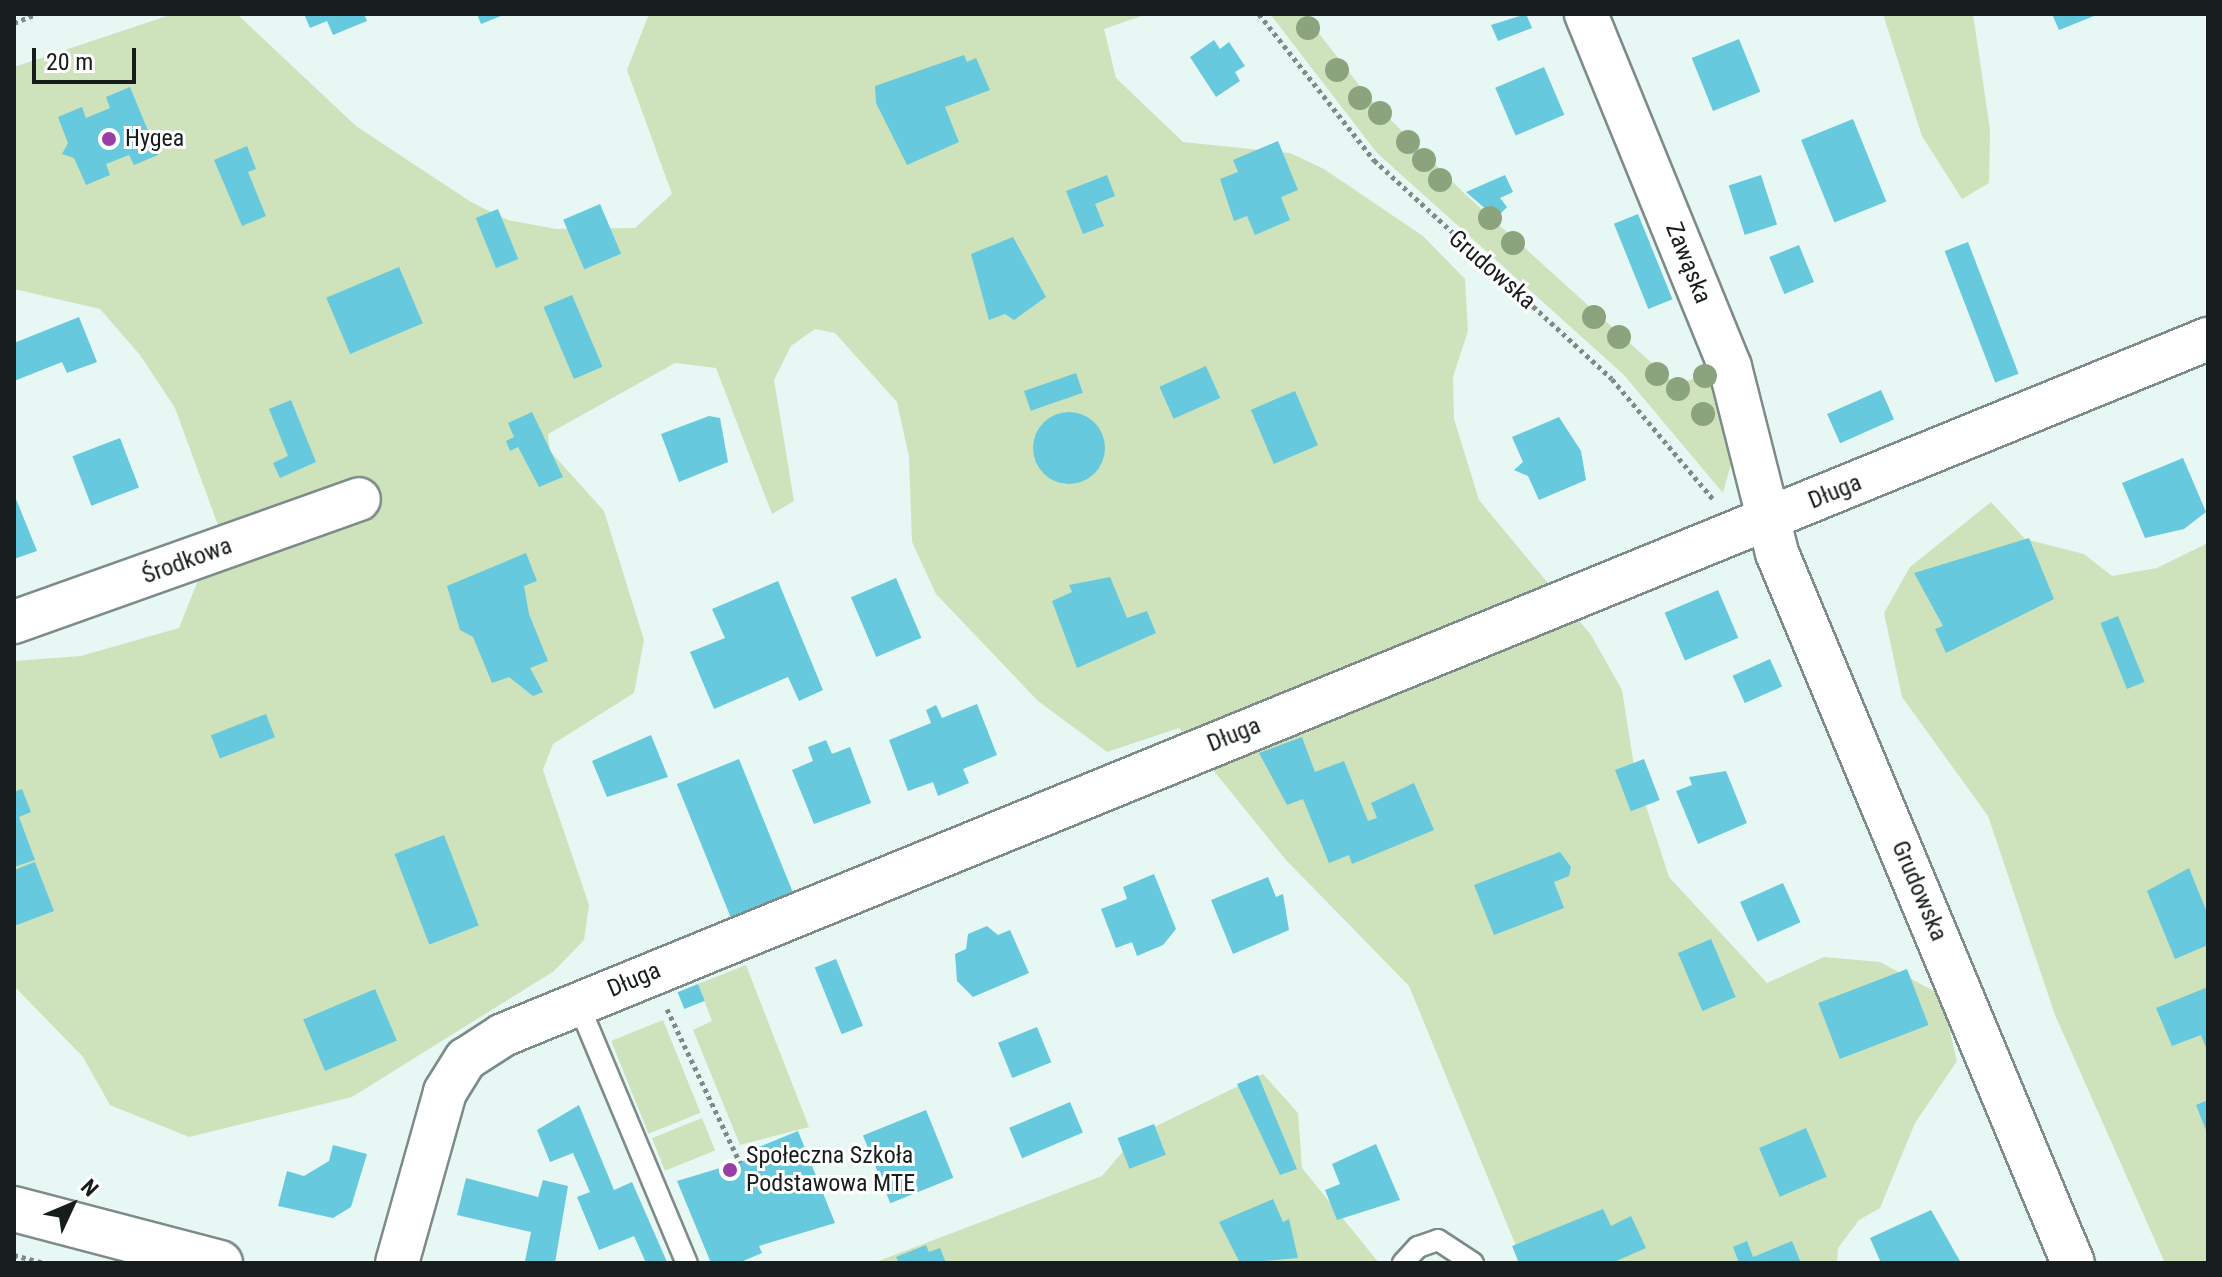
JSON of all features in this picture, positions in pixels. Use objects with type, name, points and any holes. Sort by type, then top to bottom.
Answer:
[{"type":"main road","points":[[14,1209],[220,1263]]},
{"type":"street","name":"Zawąska","points":[[1586,14],[1730,367],[1772,518]]},
{"type":"street","name":"Długa","points":[[397,1263],[445,1092],[466,1059],[578,1003],[648,974],[2208,339]]},
{"type":"street","name":"Środkowa","points":[[14,622],[359,499]]},
{"type":"street","name":"Grudowska","points":[[1772,518],[1777,553],[2073,1263]]},
{"type":"lane","points":[[578,1003],[687,1263]]},
{"type":"lane","points":[[1403,1263],[1418,1247],[1438,1240],[1473,1263]]},
{"type":"path","points":[[14,23],[36,14]]},
{"type":"path","name":"Grudowska","points":[[1259,14],[1374,160],[1612,379],[1719,507]]},
{"type":"path","points":[[648,974],[740,1163]]},
{"type":"path","points":[[14,1255],[44,1263]]},
{"type":"green space","points":[[173,14],[237,14],[356,126],[471,202],[508,220],[556,229],[635,228],[672,194],[627,70],[649,14],[1147,14],[1104,29],[1116,78],[1183,142],[1290,153],[1324,169],[1423,236],[1465,279],[1468,331],[1453,377],[1454,419],[1479,500],[1591,635],[1622,690],[1635,772],[1669,877],[1767,983],[1824,957],[1880,962],[1941,995],[1957,1061],[1915,1123],[1880,1208],[1859,1220],[1838,1248],[1837,1263],[1523,1263],[1409,986],[1286,860],[1179,728],[1107,752],[1038,701],[936,594],[912,542],[909,457],[897,402],[835,333],[815,329],[791,346],[774,380],[794,501],[772,514],[716,368],[675,363],[548,434],[550,451],[604,511],[644,640],[634,693],[553,744],[543,770],[589,905],[584,940],[554,971],[352,1097],[189,1137],[110,1105],[83,1057],[14,986],[14,661],[81,656],[179,628],[219,528],[175,408],[140,355],[100,309],[14,289],[14,67]]},
{"type":"green space","points":[[1270,14],[1304,14],[1369,98],[1464,193],[1676,385],[1711,372],[1732,460],[1723,493],[1624,375],[1377,153]]},
{"type":"green space","points":[[1883,14],[1973,14],[1990,130],[1989,183],[1962,199],[1922,136]]},
{"type":"green space","points":[[1991,502],[2025,539],[2084,554],[2112,576],[2157,568],[2208,543],[2208,1263],[2165,1263],[2055,1015],[1988,816],[1902,697],[1884,613],[1910,567]]},
{"type":"green space","points":[[746,965],[809,1127],[740,1145],[693,1030],[712,1021],[698,984]]},
{"type":"green space","points":[[663,1020],[700,1113],[649,1134],[611,1041]]},
{"type":"green space","points":[[1263,1074],[1298,1113],[1302,1168],[1379,1263],[873,1263],[1102,1176],[1136,1136]]},
{"type":"green space","points":[[702,1118],[715,1150],[665,1171],[652,1138]]},
{"type":"building","points":[[304,14],[364,14],[367,21],[333,35],[327,21],[310,28]]},
{"type":"building","points":[[477,14],[506,14],[481,24]]},
{"type":"building","points":[[1526,14],[1532,28],[1498,41],[1491,25]]},
{"type":"building","points":[[2052,14],[2099,14],[2059,30]]},
{"type":"building","points":[[1739,39],[1760,92],[1713,111],[1692,58]]},
{"type":"building","points":[[1214,40],[1220,49],[1229,42],[1245,66],[1235,72],[1240,81],[1216,97],[1190,57]]},
{"type":"building","points":[[964,55],[967,62],[976,58],[990,90],[945,107],[959,142],[907,165],[876,103],[875,86]]},
{"type":"building","points":[[1544,67],[1564,115],[1516,136],[1495,88]]},
{"type":"building","name":"Hygea","points":[[130,87],[158,155],[134,165],[129,155],[106,164],[110,175],[86,185],[74,158],[62,154],[68,143],[58,117],[82,107],[86,118],[110,108],[106,97]]},
{"type":"building","points":[[1853,119],[1886,202],[1834,222],[1801,140]]},
{"type":"building","points":[[1278,141],[1298,190],[1281,197],[1290,220],[1255,235],[1247,216],[1234,221],[1220,179],[1238,172],[1233,160]]},
{"type":"building","points":[[247,146],[256,169],[248,172],[266,216],[242,226],[214,160]]},
{"type":"building","points":[[1107,175],[1115,196],[1095,204],[1104,226],[1083,234],[1066,191]]},
{"type":"building","points":[[1505,175],[1513,192],[1500,198],[1507,207],[1496,218],[1466,192]]},
{"type":"building","points":[[1761,175],[1777,224],[1745,235],[1729,186]]},
{"type":"building","points":[[600,204],[621,254],[584,269],[563,220]]},
{"type":"building","points":[[498,209],[518,259],[496,268],[476,218]]},
{"type":"building","points":[[1638,214],[1672,299],[1648,309],[1614,224]]},
{"type":"building","points":[[1013,237],[1046,297],[1014,320],[1005,314],[989,320],[971,254]]},
{"type":"building","points":[[1968,242],[2019,374],[1995,383],[1945,251]]},
{"type":"building","points":[[1799,245],[1814,282],[1784,294],[1769,257]]},
{"type":"building","points":[[399,267],[423,323],[350,354],[326,298]]},
{"type":"building","points":[[572,295],[602,367],[574,379],[543,307]]},
{"type":"building","points":[[79,317],[97,362],[67,373],[62,362],[14,381],[14,343]]},
{"type":"building","points":[[1206,366],[1220,398],[1174,419],[1159,387]]},
{"type":"building","points":[[1076,373],[1083,393],[1031,411],[1024,391]]},
{"type":"building","points":[[1881,390],[1894,419],[1840,443],[1827,414]]},
{"type":"building","points":[[1295,391],[1318,445],[1274,464],[1251,410]]},
{"type":"building","points":[[291,400],[316,462],[280,478],[273,463],[288,456],[269,409]]},
{"type":"building","points":[[532,412],[563,477],[539,487],[518,447],[510,451],[506,441],[514,437],[508,423]]},
{"type":"building","points":[[1069,412],[1095,422],[1105,448],[1095,474],[1069,484],[1043,474],[1033,448],[1043,422]]},
{"type":"building","points":[[709,416],[720,418],[728,462],[679,482],[661,434]]},
{"type":"building","points":[[1559,417],[1581,451],[1586,480],[1539,500],[1528,476],[1514,470],[1523,462],[1512,437]]},
{"type":"building","points":[[120,438],[139,487],[91,506],[72,456]]},
{"type":"building","points":[[2183,458],[2206,512],[2184,529],[2145,538],[2122,483]]},
{"type":"building","points":[[14,494],[37,551],[14,559]]},
{"type":"building","points":[[2029,538],[2054,599],[1946,653],[1935,629],[1943,626],[1914,573]]},
{"type":"building","points":[[526,553],[537,581],[524,586],[529,614],[548,661],[530,668],[543,692],[533,696],[509,677],[492,683],[473,637],[460,630],[447,586]]},
{"type":"building","points":[[1110,577],[1127,618],[1147,611],[1156,633],[1077,668],[1052,601],[1072,592],[1069,585]]},
{"type":"building","points":[[896,578],[921,638],[876,657],[851,597]]},
{"type":"building","points":[[778,581],[823,690],[799,701],[788,677],[714,709],[690,652],[725,638],[712,609]]},
{"type":"building","points":[[1718,590],[1738,638],[1685,661],[1665,613]]},
{"type":"building","points":[[2118,616],[2145,682],[2127,689],[2100,623]]},
{"type":"building","points":[[1770,659],[1782,686],[1745,703],[1733,676]]},
{"type":"building","points":[[977,704],[997,755],[963,769],[969,783],[938,796],[933,782],[908,791],[889,740],[931,723],[926,710],[936,705],[942,718]]},
{"type":"building","points":[[266,714],[275,737],[220,758],[211,735]]},
{"type":"building","points":[[651,735],[668,777],[607,797],[592,761]]},
{"type":"building","points":[[1302,737],[1315,772],[1344,761],[1368,821],[1377,818],[1371,803],[1414,783],[1434,830],[1352,864],[1349,855],[1329,863],[1303,799],[1287,805],[1259,753]]},
{"type":"building","points":[[826,740],[832,754],[850,747],[871,803],[814,824],[792,770],[813,761],[808,747]]},
{"type":"building","points":[[739,759],[795,897],[733,922],[677,784]]},
{"type":"building","points":[[1644,759],[1660,800],[1631,811],[1615,770]]},
{"type":"building","points":[[1726,771],[1747,823],[1698,844],[1676,791],[1692,785],[1689,777]]},
{"type":"building","points":[[22,789],[31,812],[19,817],[35,860],[14,867],[14,792]]},
{"type":"building","points":[[444,835],[479,926],[429,945],[395,854]]},
{"type":"building","points":[[1560,852],[1571,867],[1569,876],[1554,882],[1564,908],[1494,935],[1474,885]]},
{"type":"building","points":[[35,862],[54,911],[14,926],[14,870]]},
{"type":"building","points":[[2189,868],[2208,915],[2208,945],[2175,959],[2147,891]]},
{"type":"building","points":[[1154,874],[1176,929],[1163,945],[1137,956],[1132,942],[1116,948],[1101,909],[1127,899],[1123,887]]},
{"type":"building","points":[[1268,877],[1276,897],[1283,894],[1289,930],[1233,954],[1211,900]]},
{"type":"building","points":[[1783,883],[1800,922],[1758,941],[1740,902]]},
{"type":"building","points":[[987,926],[998,935],[1010,930],[1029,973],[973,997],[957,981],[955,954],[966,949],[968,934]]},
{"type":"building","points":[[1711,939],[1736,997],[1702,1011],[1678,953]]},
{"type":"building","points":[[836,959],[863,1026],[842,1034],[815,968]]},
{"type":"building","points":[[1907,969],[1929,1025],[1840,1059],[1818,1003]]},
{"type":"building","points":[[698,984],[705,1001],[684,1009],[678,992]]},
{"type":"building","points":[[2208,987],[2208,1053],[2201,1035],[2172,1046],[2156,1008]]},
{"type":"building","points":[[375,989],[397,1041],[325,1071],[303,1019]]},
{"type":"building","points":[[1037,1027],[1051,1062],[1012,1078],[998,1043]]},
{"type":"building","points":[[1258,1075],[1297,1169],[1280,1175],[1237,1084]]},
{"type":"building","points":[[2208,1100],[2208,1135],[2196,1105]]},
{"type":"building","points":[[1070,1102],[1083,1132],[1022,1158],[1009,1128]]},
{"type":"building","points":[[579,1105],[614,1190],[632,1182],[667,1262],[646,1263],[634,1236],[599,1250],[577,1197],[590,1192],[573,1153],[550,1162],[537,1130]]},
{"type":"building","points":[[926,1110],[953,1178],[890,1203],[863,1135]]},
{"type":"building","points":[[1154,1124],[1166,1155],[1129,1169],[1118,1138]]},
{"type":"building","points":[[1806,1128],[1827,1177],[1780,1197],[1759,1148]]},
{"type":"building","points":[[798,1131],[835,1223],[759,1246],[762,1253],[743,1261],[711,1263],[677,1181],[753,1158],[749,1151]]},
{"type":"building","points":[[1376,1144],[1400,1200],[1337,1220],[1325,1190],[1340,1184],[1332,1164]]},
{"type":"building","points":[[333,1145],[367,1154],[351,1207],[333,1218],[278,1206],[287,1171],[304,1176],[329,1161]]},
{"type":"building","points":[[466,1178],[538,1197],[543,1180],[568,1186],[555,1263],[525,1261],[531,1232],[457,1215]]},
{"type":"building","points":[[1273,1199],[1283,1222],[1289,1219],[1298,1258],[1240,1263],[1219,1222]]},
{"type":"building","points":[[1603,1209],[1611,1226],[1631,1216],[1646,1248],[1612,1263],[1519,1263],[1512,1246]]},
{"type":"building","points":[[1931,1210],[1961,1263],[1881,1263],[1870,1238]]},
{"type":"building","points":[[1747,1241],[1753,1257],[1792,1241],[1801,1263],[1739,1263],[1733,1247]]},
{"type":"building","points":[[926,1245],[929,1252],[940,1248],[946,1263],[899,1263],[896,1257]]},
{"type":"place","name":"Hygea","points":[[109,139]]},
{"type":"place","name":"Społeczna Szkoła Podstawowa MTE","points":[[730,1170]]}]
